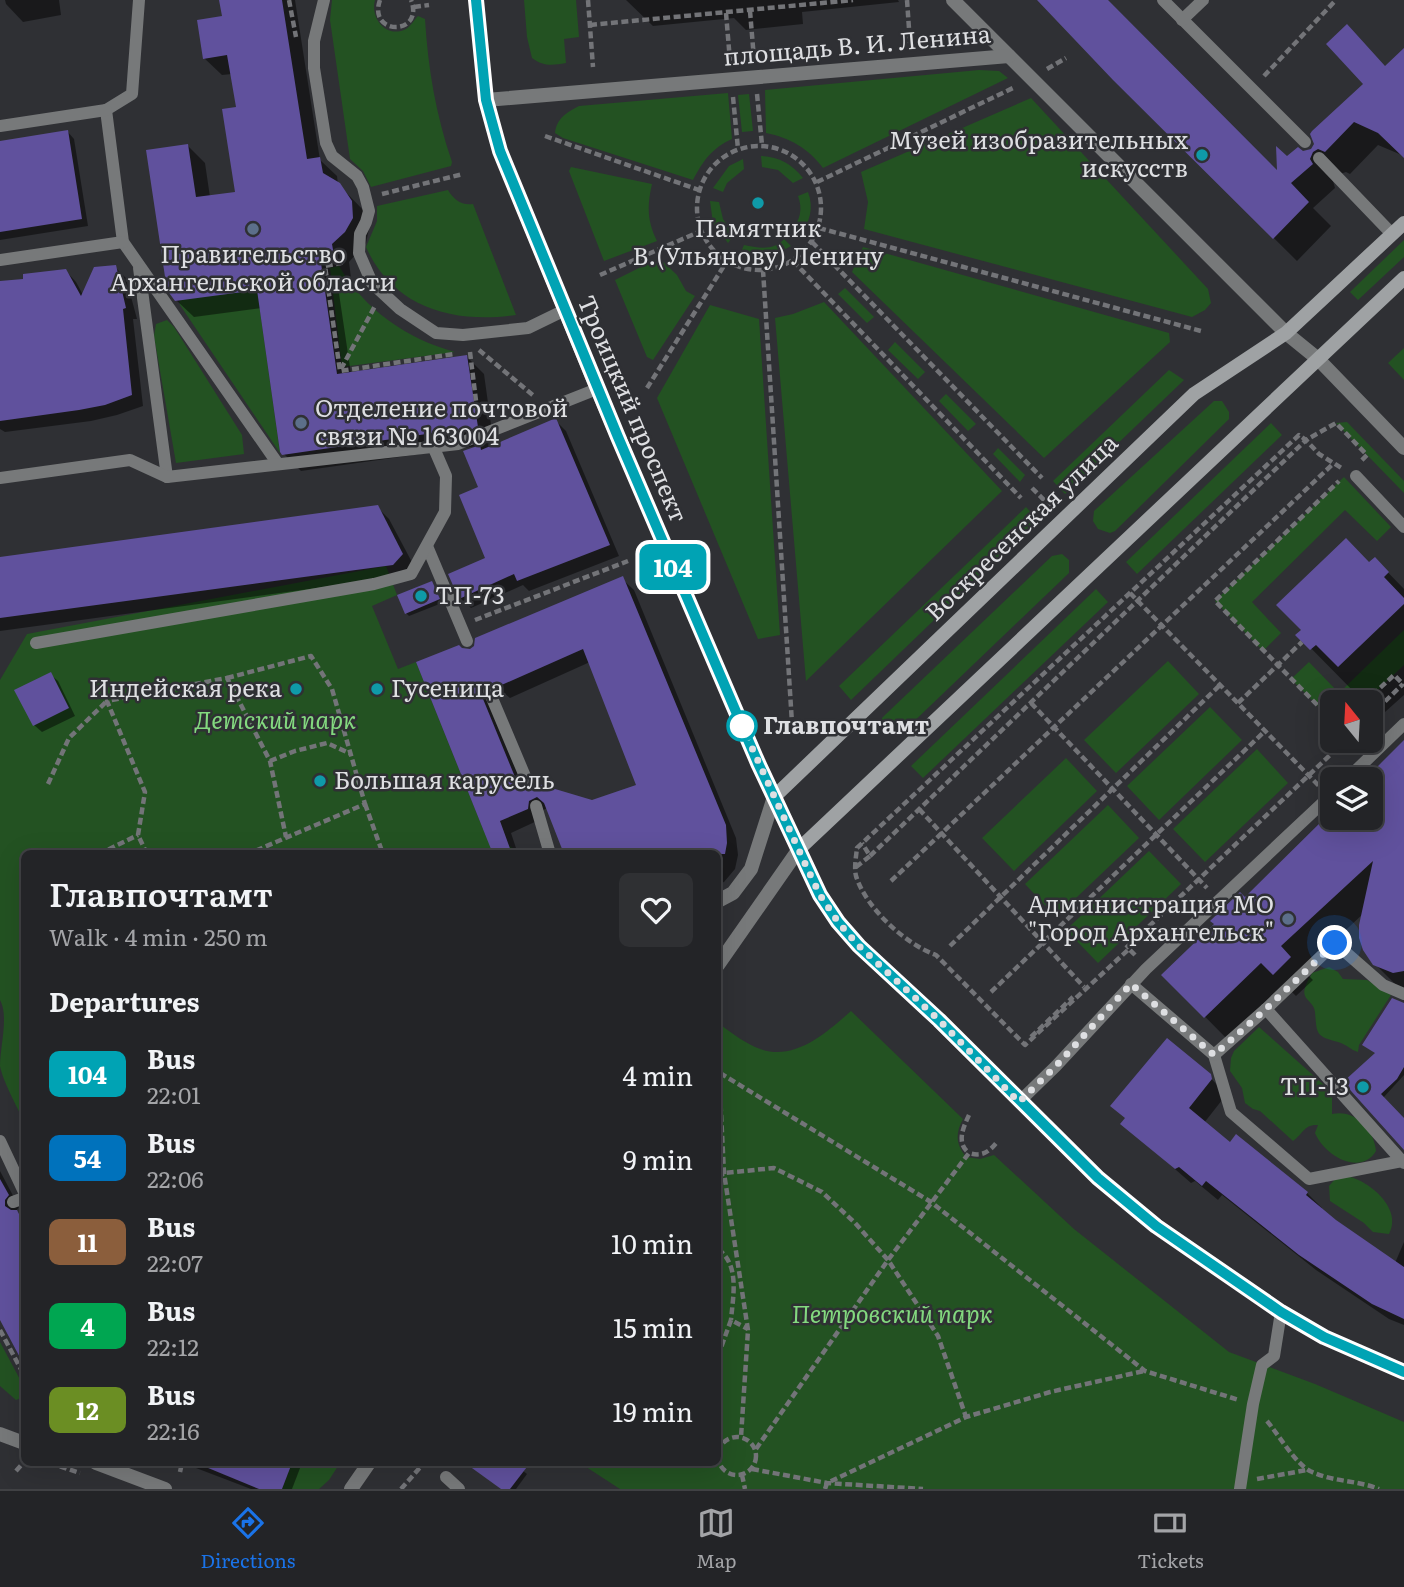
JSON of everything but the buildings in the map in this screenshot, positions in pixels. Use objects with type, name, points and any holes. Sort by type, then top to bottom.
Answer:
[{"type":"main road","name":"Троицкий проспект","points":[[476,0],[486,100],[500,151],[597,389],[774,797],[820,895],[845,930],[1019,1102],[1098,1178],[1156,1226],[1281,1312],[1324,1337],[1404,1372]]},
{"type":"main road","name":"Воскресенская улица","points":[[774,797],[1194,394],[1286,333],[1404,223]]},
{"type":"main road","points":[[799,849],[1404,278]]},
{"type":"street","points":[[953,0],[1009,56]]},
{"type":"street","name":"площадь В. И. Ленина","points":[[486,100],[1009,56],[1286,333],[1318,359],[1404,448]]},
{"type":"street","name":"Воскресенская улица","points":[[721,899],[733,893],[751,869],[774,797]]},
{"type":"street","points":[[721,961],[799,849]]},
{"type":"street","points":[[0,1434],[21,1442]]},
{"type":"street","points":[[104,1466],[165,1489]]},
{"type":"street","points":[[351,1489],[367,1466]]},
{"type":"lane","points":[[0,126],[106,110],[132,94],[139,0]]},
{"type":"lane","points":[[324,0],[314,41],[314,68],[327,143],[332,156],[357,176],[366,198],[369,211],[360,234],[359,253],[372,283],[400,309],[436,333],[463,335],[528,328],[565,310]]},
{"type":"lane","points":[[1163,0],[1305,142]]},
{"type":"lane","points":[[1182,20],[1203,0]]},
{"type":"lane","points":[[106,110],[123,242],[278,464]]},
{"type":"lane","points":[[1319,158],[1392,234]]},
{"type":"lane","points":[[0,260],[123,242]]},
{"type":"lane","points":[[138,265],[167,477]]},
{"type":"lane","points":[[0,478],[130,460],[167,477],[458,444],[597,389]]},
{"type":"lane","points":[[36,643],[391,580],[411,574],[445,512],[446,476],[433,446]]},
{"type":"lane","points":[[1353,474],[1404,527]]},
{"type":"lane","points":[[427,546],[467,641]]},
{"type":"lane","points":[[489,691],[527,781]]},
{"type":"lane","points":[[1360,767],[1404,724]]},
{"type":"lane","points":[[536,806],[549,850]]},
{"type":"lane","points":[[1019,1102],[1131,984],[1320,806]]},
{"type":"lane","points":[[1214,1055],[1335,943],[1382,985],[1404,994]]},
{"type":"lane","points":[[1131,984],[1214,1055],[1231,1112],[1309,1179],[1403,1162]]},
{"type":"lane","points":[[1266,1009],[1403,1162]]},
{"type":"lane","points":[[0,1141],[21,1186]]},
{"type":"lane","points":[[1241,1483],[1262,1366],[1274,1356],[1281,1312]]},
{"type":"lane","points":[[446,1477],[459,1489]]},
{"type":"path","points":[[380,0],[380,18],[395,28],[407,24],[411,19],[414,7],[411,0]]},
{"type":"path","points":[[588,0],[593,67]]},
{"type":"path","points":[[590,25],[853,0]]},
{"type":"path","points":[[907,0],[910,43]]},
{"type":"path","points":[[1251,89],[1336,0]]},
{"type":"path","points":[[414,7],[429,5]]},
{"type":"path","points":[[750,10],[754,54]]},
{"type":"path","points":[[726,13],[729,56]]},
{"type":"path","points":[[817,182],[1018,86]]},
{"type":"path","points":[[756,90],[762,145]]},
{"type":"path","points":[[733,92],[738,149]]},
{"type":"path","points":[[545,136],[699,190]]},
{"type":"path","points":[[762,145],[779,148],[807,167],[817,182],[822,205],[819,228],[812,242],[793,261],[780,267],[763,270],[738,267],[712,248],[701,231],[697,206],[699,190],[712,166],[738,149],[762,145]]},
{"type":"path","points":[[366,198],[463,174]]},
{"type":"path","points":[[819,228],[1201,331]]},
{"type":"path","points":[[600,275],[701,231]]},
{"type":"path","points":[[812,242],[1042,478]]},
{"type":"path","points":[[647,388],[727,261]]},
{"type":"path","points":[[793,261],[1021,498]]},
{"type":"path","points":[[763,270],[792,723]]},
{"type":"path","points":[[340,371],[382,293]]},
{"type":"path","points":[[463,335],[548,408]]},
{"type":"path","points":[[855,868],[1306,440],[1336,423],[1367,455],[1353,474],[1215,601],[1320,708]]},
{"type":"path","points":[[1142,962],[1129,949],[1025,1045],[936,955],[918,949],[891,926],[867,899],[855,873],[857,848],[1299,435],[1319,454],[1353,474]]},
{"type":"path","points":[[891,881],[1334,463]]},
{"type":"path","points":[[1032,488],[1051,508]]},
{"type":"path","points":[[461,626],[628,561]]},
{"type":"path","points":[[1130,593],[1320,786]]},
{"type":"path","points":[[1238,703],[1302,642]]},
{"type":"path","points":[[48,784],[69,738],[107,701],[227,677],[311,656],[332,689],[365,804],[382,850]]},
{"type":"path","points":[[1377,690],[1394,674],[1404,684],[1383,704]]},
{"type":"path","points":[[227,677],[270,761],[286,837]]},
{"type":"path","points":[[950,946],[1220,685]]},
{"type":"path","points":[[107,701],[145,792],[138,835],[145,850]]},
{"type":"path","points":[[1031,703],[1220,902]]},
{"type":"path","points":[[991,992],[1265,731]]},
{"type":"path","points":[[270,761],[327,743],[352,755]]},
{"type":"path","points":[[1031,1037],[1333,753]]},
{"type":"path","points":[[257,850],[365,804]]},
{"type":"path","points":[[919,809],[1084,987]]},
{"type":"path","points":[[107,850],[138,835]]},
{"type":"path","points":[[862,843],[870,856]]},
{"type":"path","points":[[721,1074],[931,1202],[1145,1371],[1050,1392],[966,1417],[826,1486]]},
{"type":"path","points":[[721,1098],[724,1173],[748,1329],[741,1437]]},
{"type":"path","points":[[969,1115],[961,1139],[962,1146],[969,1153],[986,1153],[997,1142]]},
{"type":"path","points":[[756,1450],[888,1260],[969,1153]]},
{"type":"path","points":[[721,1176],[774,1168],[822,1192],[888,1260],[938,1336],[966,1417]]},
{"type":"path","points":[[721,1251],[727,1256],[735,1284],[731,1320],[721,1348]]},
{"type":"path","points":[[731,1320],[748,1329]]},
{"type":"path","points":[[0,1330],[21,1369]]},
{"type":"path","points":[[721,1448],[730,1438],[741,1437],[751,1442],[757,1457],[752,1469],[742,1475],[727,1473],[721,1466]]},
{"type":"path","points":[[16,1471],[21,1465]]},
{"type":"path","points":[[180,1472],[181,1466]]},
{"type":"path","points":[[401,1489],[421,1466]]},
{"type":"path","points":[[752,1469],[826,1486],[923,1489]]},
{"type":"path","points":[[1241,1483],[1308,1470]]},
{"type":"path","points":[[742,1475],[745,1489]]},
{"type":"green space","points":[[332,0],[375,0],[377,20],[392,31],[406,29],[418,16],[425,19],[434,92],[451,166],[371,187],[363,171],[350,159],[330,20]]},
{"type":"green space","points":[[524,0],[576,0],[579,37],[564,39],[566,63],[545,64],[532,58]]},
{"type":"green space","points":[[979,70],[999,71],[1008,78],[823,168],[798,145],[766,133],[765,90]]},
{"type":"green space","points":[[728,93],[732,139],[709,156],[693,180],[563,138],[555,133],[563,116],[579,106]]},
{"type":"green space","points":[[749,94],[753,131],[742,132],[738,95]]},
{"type":"green space","points":[[1031,98],[1208,289],[1211,303],[1205,310],[1192,317],[864,229],[868,202],[861,172]]},
{"type":"green space","points":[[761,156],[785,162],[803,178],[793,183],[778,170],[762,167]]},
{"type":"green space","points":[[743,159],[744,169],[727,183],[723,192],[713,188],[729,166]]},
{"type":"green space","points":[[571,167],[652,184],[649,213],[657,241],[604,261],[569,171]]},
{"type":"green space","points":[[448,190],[458,201],[473,204],[516,315],[470,317],[448,314],[428,307],[409,298],[392,285],[366,247],[377,221],[377,206]]},
{"type":"green space","points":[[808,192],[810,214],[800,236],[792,230],[800,214],[798,196]]},
{"type":"green space","points":[[710,201],[719,202],[723,219],[734,235],[728,243],[713,223]]},
{"type":"green space","points":[[784,239],[791,246],[779,252],[741,252],[744,245],[771,247]]},
{"type":"green space","points":[[1404,240],[1404,257],[1358,300],[1350,292]]},
{"type":"green space","points":[[863,247],[1169,333],[1170,342],[1044,458],[852,272]]},
{"type":"green space","points":[[659,258],[677,275],[686,291],[695,296],[653,360],[647,357],[615,280]]},
{"type":"green space","points":[[339,266],[361,296],[388,320],[420,339],[455,352],[342,367],[330,268]]},
{"type":"green space","points":[[242,270],[245,292],[257,290],[280,453],[179,301]]},
{"type":"green space","points":[[845,288],[874,317],[867,323],[838,294]]},
{"type":"green space","points":[[824,302],[1002,491],[806,681],[775,318]]},
{"type":"green space","points":[[710,305],[759,319],[780,635],[758,639],[657,398]]},
{"type":"green space","points":[[167,320],[242,435],[244,454],[176,463],[154,336],[156,324]]},
{"type":"green space","points":[[895,342],[925,372],[918,379],[888,350]]},
{"type":"green space","points":[[1404,348],[1404,380],[1388,363]]},
{"type":"green space","points":[[1169,370],[1184,380],[1065,494],[1053,481]]},
{"type":"green space","points":[[946,394],[976,424],[968,431],[939,401]]},
{"type":"green space","points":[[1214,401],[1222,401],[1229,412],[1229,419],[1115,531],[1110,533],[1098,529],[1093,521],[1094,511]]},
{"type":"green space","points":[[1347,422],[1404,481],[1404,493],[1336,423]]},
{"type":"green space","points":[[1271,423],[1282,435],[1137,574],[1126,562]]},
{"type":"green space","points":[[998,448],[1025,475],[1020,482],[993,454]]},
{"type":"green space","points":[[1344,477],[1391,527],[1377,541],[1345,510],[1252,602],[1281,633],[1263,651],[1215,601]]},
{"type":"green space","points":[[1026,507],[1038,520],[851,700],[839,686]]},
{"type":"green space","points":[[1062,554],[1069,560],[1069,573],[905,730],[894,731],[882,725],[882,718],[886,714],[1052,556]]},
{"type":"green space","name":"Детский парк","points":[[386,566],[397,595],[372,606],[398,669],[416,662],[483,829],[516,850],[21,850],[21,1116],[0,1066],[4,1014],[0,1000],[0,680],[27,634]]},
{"type":"green space","points":[[1096,589],[1108,602],[923,778],[911,766]]},
{"type":"green space","points":[[1404,630],[1404,665],[1378,690],[1342,690]]},
{"type":"green space","points":[[1168,661],[1199,694],[1116,773],[1084,740]]},
{"type":"green space","points":[[1309,662],[1336,690],[1320,690],[1320,708],[1291,679]]},
{"type":"green space","points":[[1210,707],[1242,740],[1159,820],[1127,786]]},
{"type":"green space","points":[[1257,749],[1288,783],[1205,862],[1173,829]]},
{"type":"green space","points":[[1066,758],[1097,791],[1014,871],[982,838]]},
{"type":"green space","points":[[1108,805],[1139,838],[1056,917],[1025,884]]},
{"type":"green space","points":[[1149,851],[1181,884],[1098,963],[1066,930]]},
{"type":"green space","points":[[1329,967],[1343,979],[1367,980],[1391,995],[1359,1045],[1358,1052],[1321,1036],[1316,1025],[1314,1008],[1305,995],[1312,973]]},
{"type":"green space","name":"Петровский парк","points":[[851,1011],[963,1119],[958,1139],[966,1157],[980,1159],[994,1155],[1074,1229],[1229,1352],[1315,1384],[1404,1422],[1404,1489],[620,1489],[585,1466],[721,1466],[721,1025],[755,1047],[782,1052],[807,1044]]},
{"type":"green space","points":[[1259,1027],[1332,1092],[1332,1114],[1340,1113],[1356,1118],[1367,1128],[1372,1135],[1376,1151],[1369,1159],[1352,1163],[1334,1155],[1326,1149],[1315,1133],[1318,1125],[1307,1128],[1293,1141],[1260,1111],[1245,1103],[1242,1088],[1230,1071],[1231,1058],[1234,1051]]},
{"type":"green space","points":[[1347,1176],[1374,1190],[1388,1206],[1392,1215],[1389,1234],[1373,1232],[1330,1201],[1329,1186],[1336,1178]]},
{"type":"green space","points":[[0,1342],[21,1381],[21,1398],[16,1400],[0,1386]]},
{"type":"green space","points":[[291,1466],[338,1466],[319,1489],[282,1489]]},
{"type":"bus line","name":"104","points":[[476,0],[486,100],[500,151],[597,389],[758,763],[820,895],[838,922],[859,946],[939,1020],[1098,1178],[1156,1226],[1281,1312],[1324,1337],[1404,1372]]},
{"type":"place","name":"Музей изобразительных искусств","points":[[1202,155]]},
{"type":"place","name":"Памятник В.(Ульянову) Ленину","points":[[758,203]]},
{"type":"place","name":"Правительство Архангельской области","points":[[253,229]]},
{"type":"place","name":"Отделение почтовой связи № 163004","points":[[301,423]]},
{"type":"place","name":"ТП-73","points":[[421,596]]},
{"type":"place","name":"Индейская река","points":[[296,689]]},
{"type":"place","name":"Гусеница","points":[[377,689]]},
{"type":"place","name":"Главпочтамт","points":[[742,726]]},
{"type":"place","name":"Большая карусель","points":[[320,781]]},
{"type":"place","name":"Администрация МО \"Город Архангельск\"","points":[[1288,919]]},
{"type":"place","name":"ТП-13","points":[[1363,1087]]},
{"type":"route","points":[[742,726],[820,895],[838,922],[859,946],[939,1020],[1019,1102],[1131,984],[1214,1055],[1335,943]]}]
